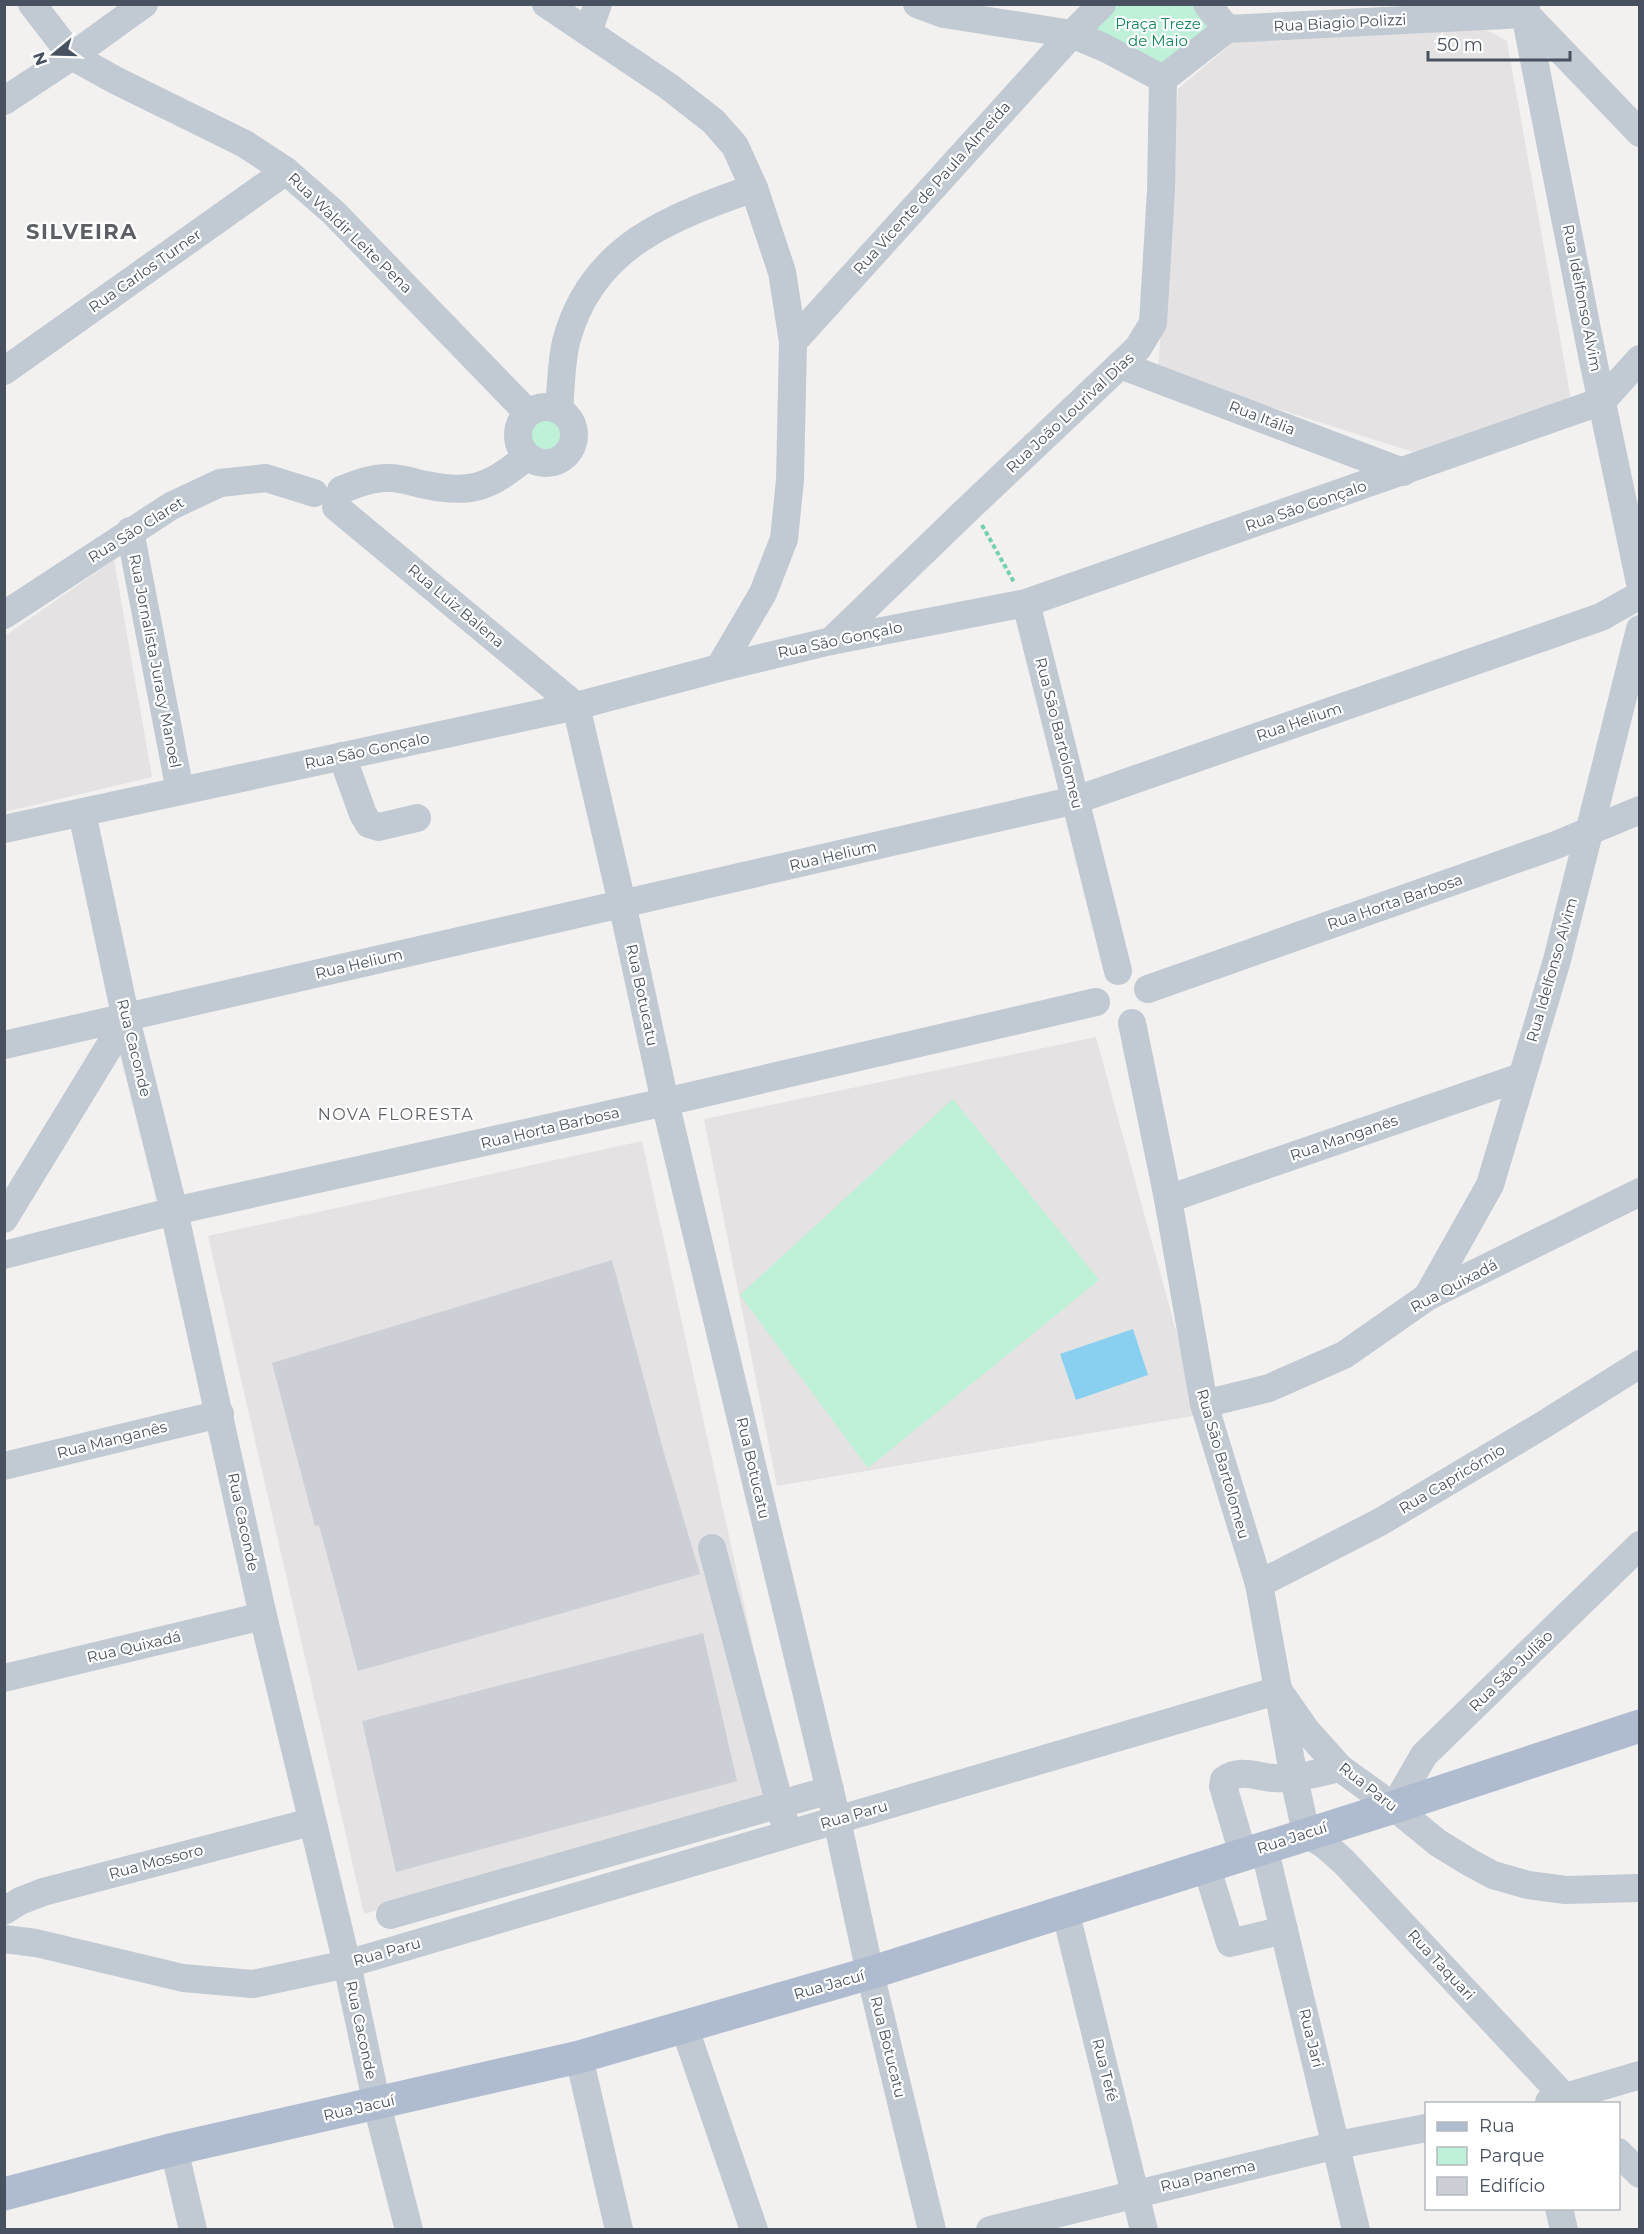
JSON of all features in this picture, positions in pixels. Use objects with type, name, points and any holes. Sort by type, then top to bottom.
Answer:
[{"type":"main road","name":"Rua Jacuí","points":[[4,2194],[174,2149],[377,2105],[579,2057],[870,1974],[1640,1726]]},
{"type":"street","name":"Rua Waldir Leite Pena","points":[[32,4],[72,56],[115,80],[245,144],[286,171],[334,213],[528,413]]},
{"type":"street","points":[[4,101],[144,4]]},
{"type":"street","points":[[546,4],[668,86],[713,121],[735,146],[754,188],[782,272],[793,342],[790,480],[784,539],[763,593],[719,668]]},
{"type":"street","points":[[588,32],[598,4]]},
{"type":"street","points":[[917,4],[944,14],[1071,34],[1105,48],[1163,80],[1227,29],[1207,4]]},
{"type":"street","name":"Rua Vicente de Paula Almeida","points":[[793,342],[1071,34],[1102,4]]},
{"type":"street","points":[[1523,8],[1640,133]]},
{"type":"street","name":"Rua Biagio Polizzi","points":[[1227,29],[1523,8]]},
{"type":"street","name":"Rua Idelfonso Alvim","points":[[1523,8],[1640,583]]},
{"type":"street","name":"Rua João Lourival Dias","points":[[831,641],[1138,348],[1153,323],[1161,190],[1163,80]]},
{"type":"street","name":"Rua Carlos Turner","points":[[4,371],[286,171]]},
{"type":"street","points":[[559,410],[566,343],[576,315],[591,288],[625,248],[658,226],[702,206],[754,188]]},
{"type":"street","name":"Rua São Gonçalo","points":[[4,829],[576,706],[831,641],[1026,603],[1602,400],[1640,359]]},
{"type":"street","name":"Rua Itália","points":[[1120,365],[1403,472]]},
{"type":"street","points":[[543,407],[559,410],[570,422],[573,430],[571,447],[566,454],[552,463],[543,463],[527,456],[518,438],[520,424],[528,413],[543,407]]},
{"type":"street","points":[[330,497],[372,480],[390,477],[450,490],[468,490],[511,470],[527,456]]},
{"type":"street","name":"Rua São Claret","points":[[4,615],[130,531],[171,506],[220,483],[266,478],[330,497]]},
{"type":"street","name":"Rua Luiz Balena","points":[[330,497],[576,706]]},
{"type":"street","name":"Rua Jornalista Juracy Manoel","points":[[130,531],[180,791]]},
{"type":"street","name":"Rua Helium","points":[[4,1045],[1076,800],[1601,617],[1640,596]]},
{"type":"street","name":"Rua São Bartolomeu","points":[[1026,603],[1118,971]]},
{"type":"street","name":"Rua Idelfonso Alvim","points":[[1427,1297],[1490,1185],[1557,960],[1640,629]]},
{"type":"street","name":"Rua Botucatu","points":[[576,706],[665,1102],[830,1790],[870,1974],[932,2229]]},
{"type":"street","points":[[342,756],[363,814],[369,824],[379,826],[417,818]]},
{"type":"street","name":"Rua Horta Barbosa","points":[[1148,989],[1556,845],[1640,810]]},
{"type":"street","name":"Rua Caconde","points":[[82,813],[126,1018],[174,1211],[220,1414],[263,1616],[347,1964],[377,2105],[409,2229]]},
{"type":"street","points":[[1126,971],[1138,976],[1148,989],[1149,1004],[1145,1012],[1132,1023],[1113,1023],[1099,1011],[1096,1002],[1098,986],[1110,973],[1126,971]]},
{"type":"street","name":"Rua Horta Barbosa","points":[[4,1255],[174,1211],[665,1102],[1096,1002]]},
{"type":"street","points":[[4,1219],[126,1018]]},
{"type":"street","name":"Rua São Bartolomeu","points":[[1132,1023],[1168,1199],[1203,1404],[1259,1584],[1306,1833]]},
{"type":"street","name":"Rua Manganês","points":[[1168,1199],[1521,1077]]},
{"type":"street","name":"Rua Quixadá","points":[[1203,1404],[1269,1389],[1344,1355],[1427,1297],[1640,1192]]},
{"type":"street","name":"Rua Capricórnio","points":[[1259,1584],[1380,1522],[1640,1364]]},
{"type":"street","name":"Rua Manganês","points":[[4,1466],[220,1414]]},
{"type":"street","name":"Rua São Julião","points":[[1394,1807],[1425,1755],[1640,1545]]},
{"type":"street","points":[[712,1548],[788,1834]]},
{"type":"street","name":"Rua Quixadá","points":[[4,1678],[263,1616]]},
{"type":"street","name":"Rua Paru","points":[[4,1939],[36,1942],[183,1978],[253,1984],[347,1964],[1279,1690],[1306,1730],[1340,1768],[1394,1807],[1438,1843],[1469,1862],[1493,1875],[1528,1885],[1566,1890],[1640,1888]]},
{"type":"street","points":[[1294,1778],[1340,1768]]},
{"type":"street","name":"Rua Jari","points":[[1294,1778],[1275,1778],[1242,1773],[1229,1776],[1224,1780],[1223,1786],[1254,1851],[1284,1930],[1356,2229]]},
{"type":"street","points":[[390,1915],[830,1790]]},
{"type":"street","name":"Rua Mossoro","points":[[4,1911],[20,1901],[43,1892],[311,1822]]},
{"type":"street","name":"Rua Taquari","points":[[1306,1833],[1344,1862],[1560,2101]]},
{"type":"street","points":[[1206,1866],[1230,1944],[1284,1930]]},
{"type":"street","name":"Rua Tefé","points":[[1065,1910],[1144,2229]]},
{"type":"street","points":[[684,2026],[754,2229]]},
{"type":"street","points":[[579,2057],[619,2229]]},
{"type":"street","points":[[1560,2101],[1640,2075]]},
{"type":"street","name":"Rua Panema","points":[[990,2229],[1337,2145],[1425,2128]]},
{"type":"street","points":[[174,2149],[193,2229]]},
{"type":"street","points":[[1620,2154],[1640,2174]]},
{"type":"street","points":[[1559,2210],[1564,2229]]},
{"type":"path","points":[[970,506],[1026,603]]},
{"type":"shaded area","points":[[1478,25],[1507,41],[1571,399],[1416,453],[1158,371],[1178,89],[1237,39]]},
{"type":"shaded area","points":[[114,560],[152,777],[5,812],[5,636]]},
{"type":"shaded area","points":[[1096,1037],[1199,1415],[777,1486],[704,1119]]},
{"type":"shaded area","points":[[642,1141],[786,1795],[364,1914],[208,1236]]},
{"type":"green space","name":"Praça Treze de Maio","points":[[1119,4],[1193,5],[1211,27],[1161,66],[1095,30]]},
{"type":"green space","points":[[546,414],[561,420],[567,435],[561,450],[546,456],[531,450],[525,435],[531,420]]},
{"type":"green space","points":[[953,1099],[1099,1280],[868,1468],[740,1295]]},
{"type":"water","points":[[1133,1329],[1148,1375],[1076,1400],[1060,1354]]},
{"type":"building","points":[[612,1260],[664,1453],[700,1574],[358,1671],[319,1525],[315,1526],[272,1363]]},
{"type":"building","points":[[703,1633],[737,1781],[396,1872],[362,1721]]},
{"type":"district","name":"SILVEIRA","points":[[82,232]]},
{"type":"district","name":"NOVA FLORESTA","points":[[396,1114]]}]
